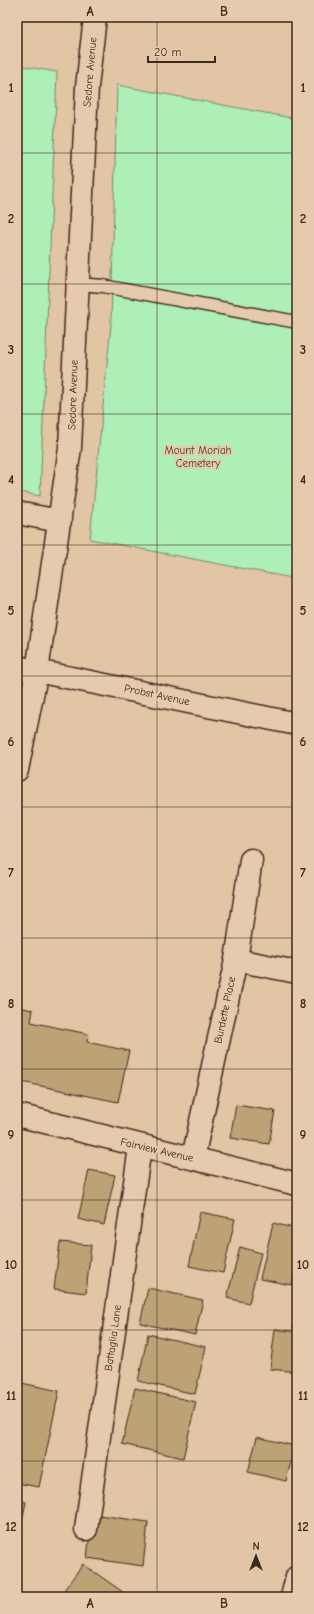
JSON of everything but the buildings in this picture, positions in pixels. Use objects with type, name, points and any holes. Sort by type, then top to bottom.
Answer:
[{"type":"street","name":"Sedore Avenue","points":[[17,770],[27,669],[60,521],[70,448],[87,86],[95,17]]},
{"type":"street","points":[[17,513],[60,521]]},
{"type":"street","name":"Probst Avenue","points":[[27,669],[297,724]]},
{"type":"street","name":"Burdette Place","points":[[193,1158],[236,960],[251,860]]},
{"type":"street","points":[[236,960],[297,972]]},
{"type":"street","name":"Fairview Avenue","points":[[17,1115],[140,1147],[193,1158],[297,1184]]},
{"type":"street","name":"Battaglia Lane","points":[[86,1529],[140,1147]]},
{"type":"street","points":[[292,1597],[297,1576]]},
{"type":"lane","points":[[77,284],[103,286],[297,322]]},
{"type":"green space","points":[[17,65],[57,72],[40,496],[17,491]]},
{"type":"green space","name":"Mount Moriah Cemetery","points":[[117,85],[297,119],[297,579],[90,539],[111,324]]}]
